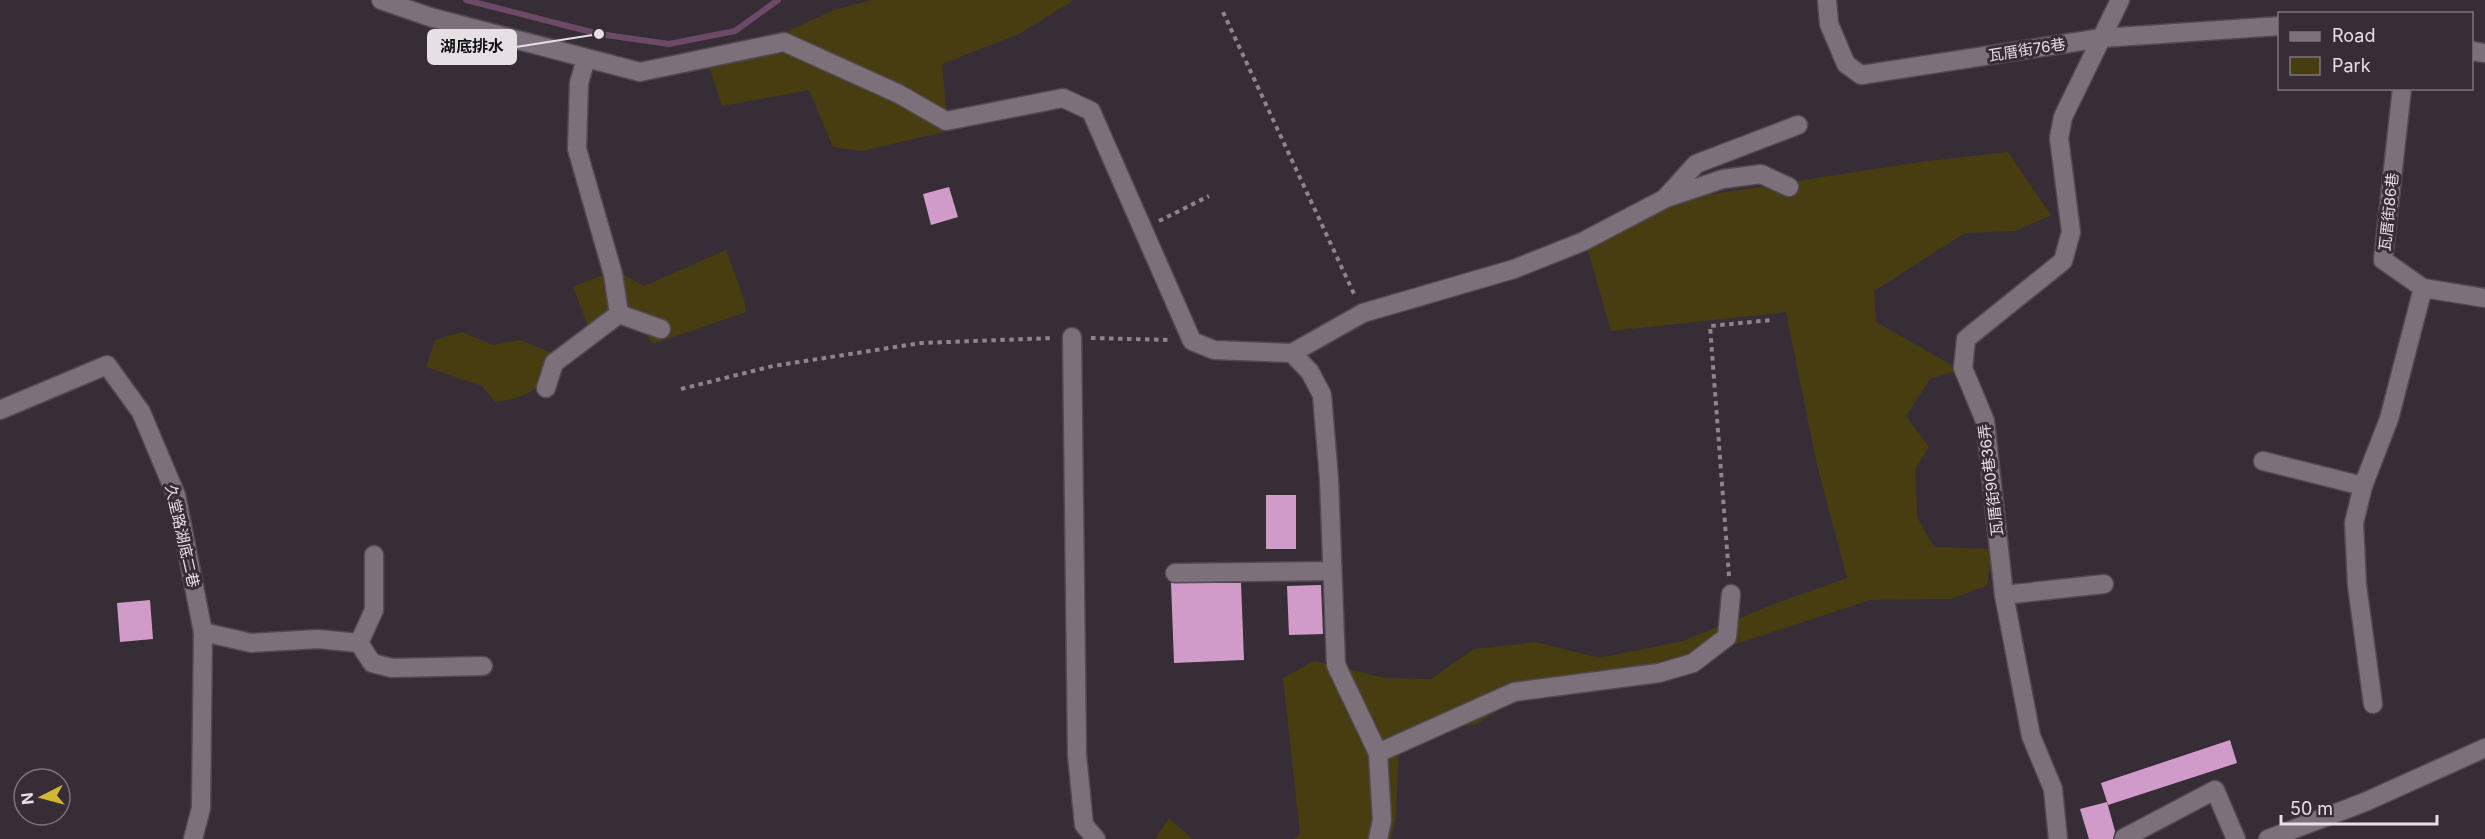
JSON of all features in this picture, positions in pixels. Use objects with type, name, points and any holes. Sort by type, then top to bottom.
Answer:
[{"type":"street","points":[[381,0],[430,17],[640,72],[784,42],[899,94],[946,121],[1063,98],[1091,111],[1192,341],[1214,350],[1292,353],[1363,313],[1514,269],[1582,242],[1666,198],[1723,179],[1761,174],[1790,187]]},
{"type":"street","name":"瓦厝街76巷","points":[[1827,0],[1830,24],[1846,64],[1861,75],[2102,38],[2278,26]]},
{"type":"street","name":"瓦厝街90巷36弄","points":[[2058,839],[2053,789],[2031,736],[2004,595],[1985,421],[1963,368],[1966,339],[2063,261],[2071,232],[2059,138],[2063,117],[2120,0]]},
{"type":"street","points":[[586,59],[579,83],[577,149],[614,274],[619,314]]},
{"type":"street","name":"瓦厝街86巷","points":[[2402,90],[2383,260],[2423,288],[2485,298]]},
{"type":"street","points":[[1666,198],[1696,164],[1798,125]]},
{"type":"street","points":[[2373,704],[2357,585],[2355,524],[2363,486],[2388,419],[2423,288]]},
{"type":"street","points":[[619,314],[661,329]]},
{"type":"street","points":[[546,388],[554,363],[619,314]]},
{"type":"street","points":[[1072,337],[1077,754],[1084,825],[1096,839]]},
{"type":"street","points":[[1292,353],[1310,372],[1322,395],[1335,665],[1377,753],[1382,820],[1378,839]]},
{"type":"street","name":"久堂路湖底二巷","points":[[0,410],[106,365],[141,412],[176,495],[203,632],[201,808],[193,839]]},
{"type":"street","points":[[2263,461],[2363,486]]},
{"type":"street","points":[[358,643],[374,610],[374,555]]},
{"type":"street","points":[[1175,573],[1332,571]]},
{"type":"street","points":[[2004,595],[2104,584]]},
{"type":"street","points":[[1377,753],[1514,692],[1659,673],[1693,663],[1727,637],[1731,594]]},
{"type":"street","points":[[203,632],[251,643],[318,639],[358,643],[372,663],[392,668],[483,666]]},
{"type":"street","points":[[2268,839],[2365,802],[2485,748]]},
{"type":"street","points":[[2124,838],[2215,790],[2236,839]]},
{"type":"path","points":[[1223,12],[1363,313]]},
{"type":"path","points":[[1142,229],[1209,196]]},
{"type":"path","points":[[1731,594],[1710,326],[1772,320]]},
{"type":"path","points":[[681,389],[773,366],[921,343],[1072,337],[1192,341]]},
{"type":"green space","points":[[872,0],[1074,0],[1019,34],[942,64],[948,131],[862,151],[833,147],[809,90],[722,106],[703,48],[779,35],[834,10]]},
{"type":"green space","points":[[2008,152],[2051,215],[2016,231],[1965,233],[1874,291],[1876,322],[1960,370],[1930,379],[1906,416],[1929,447],[1915,469],[1917,517],[1934,547],[1992,549],[1987,586],[1950,599],[1870,600],[1715,651],[1533,697],[1505,706],[1475,725],[1442,727],[1399,747],[1396,818],[1391,839],[1294,839],[1300,834],[1283,678],[1314,661],[1385,678],[1431,679],[1474,649],[1536,642],[1599,658],[1683,641],[1774,604],[1847,578],[1817,465],[1786,312],[1611,331],[1586,244],[1655,203],[1920,162]]},
{"type":"green space","points":[[726,250],[744,299],[746,312],[653,344],[631,315],[589,328],[573,287],[615,270],[644,286]]},
{"type":"green space","points":[[462,332],[493,345],[520,340],[552,353],[553,371],[541,384],[528,393],[513,399],[495,402],[482,386],[426,367],[435,340]]},
{"type":"green space","points":[[1169,818],[1192,839],[1155,839]]},
{"type":"building","points":[[949,187],[958,217],[931,225],[923,194]]},
{"type":"building","points":[[1266,495],[1296,495],[1296,549],[1266,549]]},
{"type":"building","points":[[1171,583],[1241,583],[1244,660],[1174,663]]},
{"type":"building","points":[[1321,585],[1323,634],[1289,635],[1287,586]]},
{"type":"building","points":[[150,600],[153,639],[120,642],[117,603]]},
{"type":"building","points":[[2230,740],[2237,763],[2108,805],[2101,783]]},
{"type":"building","points":[[2107,802],[2115,831],[2113,839],[2089,839],[2080,809]]},
{"type":"waterway","points":[[466,0],[599,34],[669,44],[735,31],[778,0]]},
{"type":"place","name":"湖底排水","points":[[599,34]]}]
